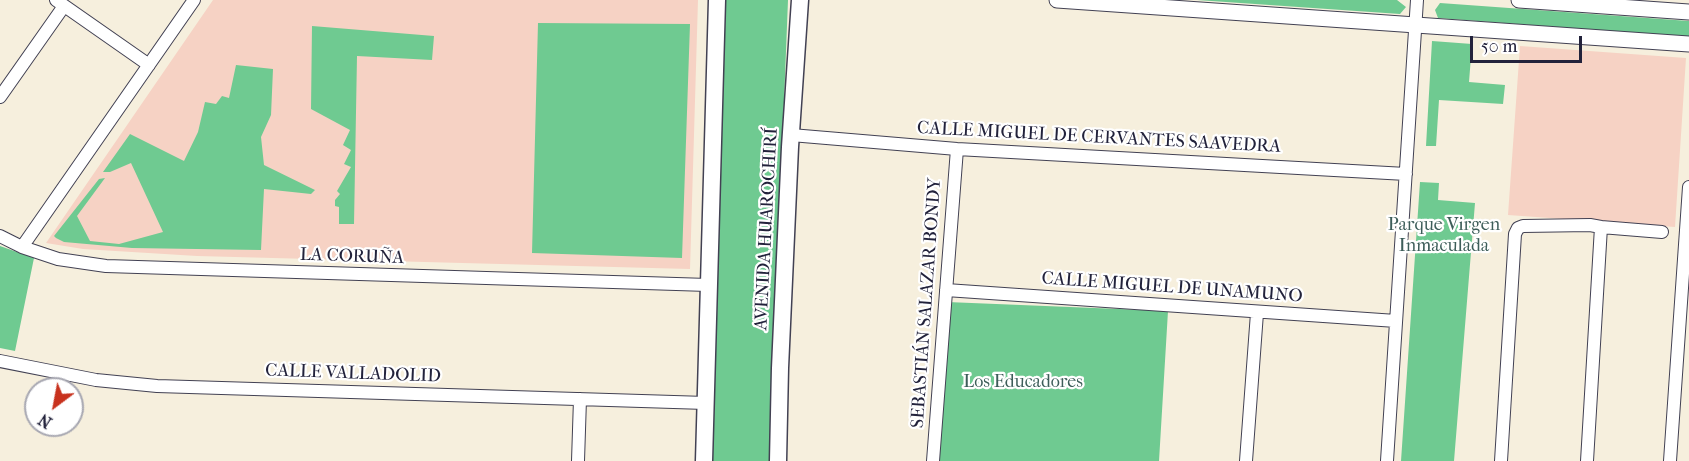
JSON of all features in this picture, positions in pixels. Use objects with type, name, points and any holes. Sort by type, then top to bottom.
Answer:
[{"type":"main road","points":[[704,461],[717,0]]},
{"type":"main road","name":"AVENIDA HUAROCHIRÍ","points":[[778,461],[791,135],[800,0]]},
{"type":"street","points":[[22,246],[194,0]]},
{"type":"street","points":[[1057,0],[1689,44]]},
{"type":"street","points":[[1387,461],[1417,0]]},
{"type":"street","points":[[1519,0],[1667,5],[1689,12]]},
{"type":"street","points":[[0,97],[60,3],[149,65]]},
{"type":"street","name":"CALLE MIGUEL DE CERVANTES SAAVEDRA","points":[[791,135],[957,148],[1406,174]]},
{"type":"street","name":"SEBASTIÁN SALAZAR BONDY","points":[[933,461],[957,148]]},
{"type":"street","points":[[1670,461],[1689,187]]},
{"type":"street","points":[[1501,461],[1515,234],[1518,228],[1523,226],[1601,227],[1662,232]]},
{"type":"street","points":[[1587,461],[1601,227]]},
{"type":"street","name":"LA CORUÑA","points":[[0,236],[57,259],[106,266],[708,285]]},
{"type":"street","name":"CALLE MIGUEL DE UNAMUNO","points":[[946,290],[1396,321]]},
{"type":"street","points":[[1246,461],[1257,313]]},
{"type":"street","name":"CALLE VALLADOLID","points":[[0,361],[96,380],[157,386],[706,403]]},
{"type":"street","points":[[578,461],[580,399]]},
{"type":"shaded area","points":[[213,0],[698,0],[690,269],[197,256],[83,249],[46,243]]},
{"type":"shaded area","points":[[1520,46],[1686,58],[1675,227],[1508,215]]},
{"type":"green space","points":[[726,0],[788,0],[770,461],[709,461]]},
{"type":"green space","points":[[1197,0],[1397,0],[1406,7],[1400,14]]},
{"type":"green space","points":[[1440,3],[1689,21],[1689,37],[1438,18],[1435,10]]},
{"type":"green space","points":[[538,23],[690,24],[682,258],[532,253]]},
{"type":"green space","points":[[312,26],[434,36],[432,60],[357,56],[354,224],[339,224],[339,207],[335,206],[335,200],[340,194],[337,191],[351,167],[344,164],[351,150],[343,145],[350,130],[311,109]]},
{"type":"green space","points":[[1432,41],[1472,44],[1469,82],[1505,85],[1503,104],[1439,100],[1436,146],[1426,146]]},
{"type":"green space","points":[[236,65],[273,69],[271,115],[261,137],[264,165],[315,190],[311,194],[264,189],[261,250],[132,248],[64,242],[54,236],[99,179],[105,178],[77,216],[90,241],[119,244],[163,232],[131,163],[110,172],[103,172],[130,134],[184,161],[198,132],[205,102],[216,104],[222,96],[229,98]]},
{"type":"green space","name":"Parque Virgen Inmaculada","points":[[1420,182],[1439,183],[1438,200],[1475,203],[1454,461],[1401,461]]},
{"type":"green space","points":[[0,246],[34,258],[15,351],[0,348]]},
{"type":"green space","name":"Los Educadores","points":[[947,302],[1168,311],[1159,461],[939,461]]}]
